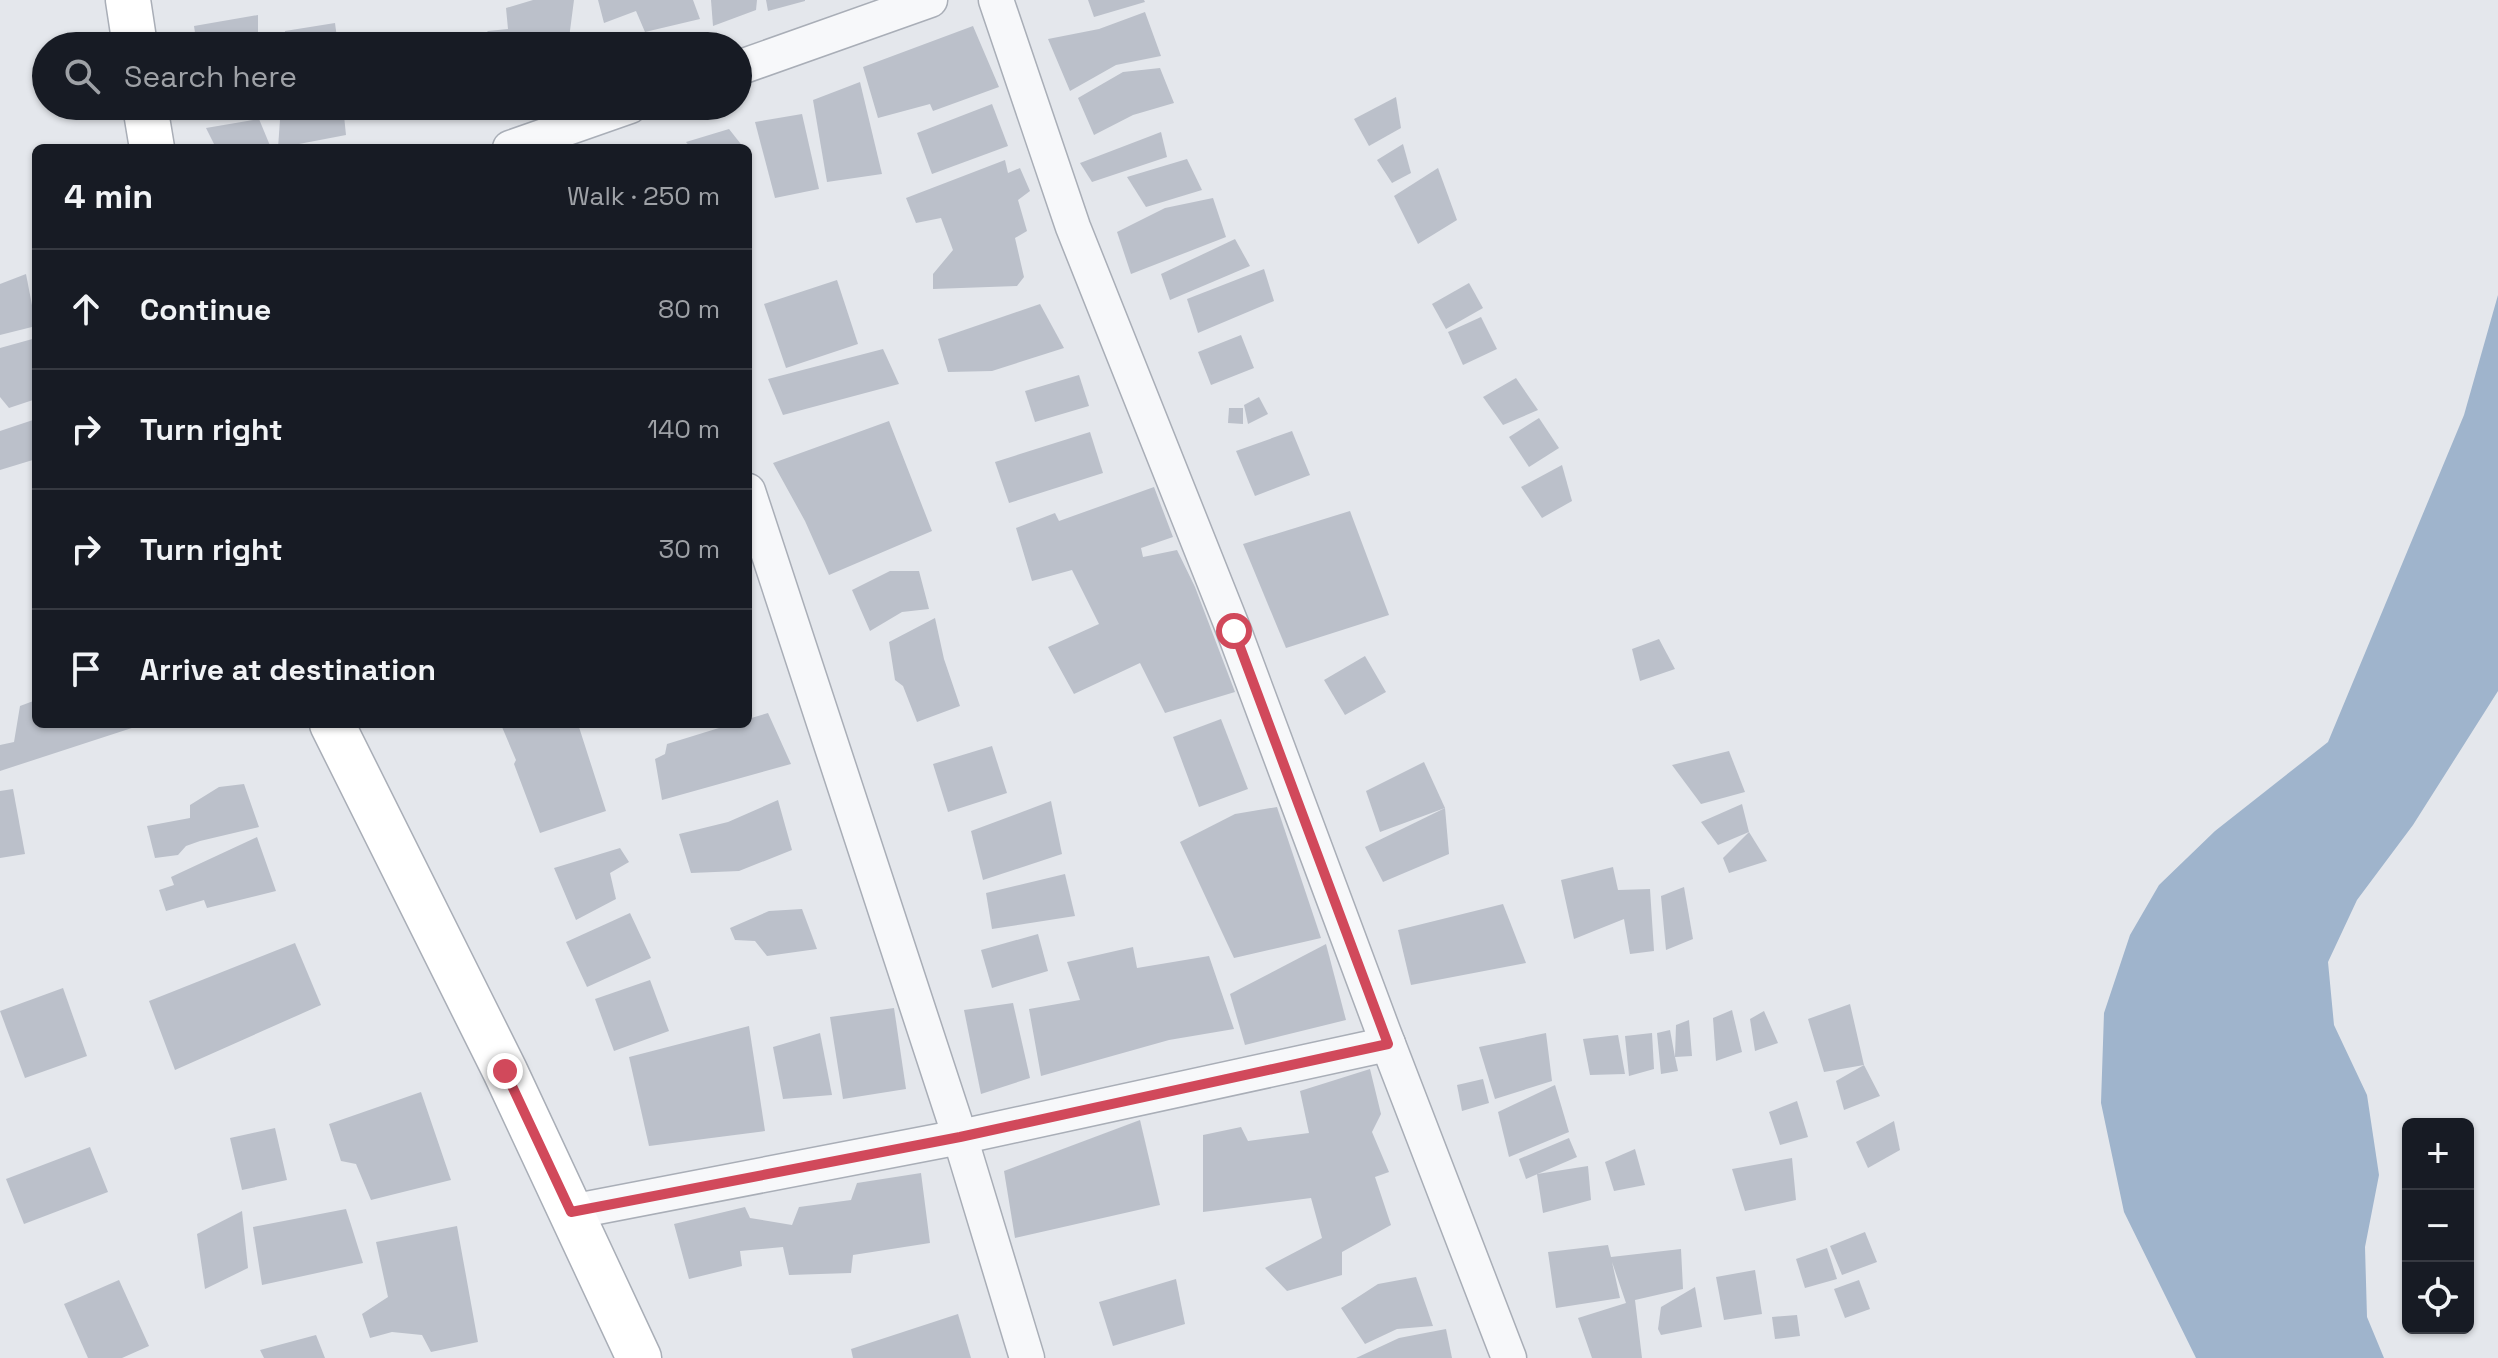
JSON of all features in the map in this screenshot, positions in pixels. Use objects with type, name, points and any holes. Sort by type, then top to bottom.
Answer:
[{"type":"street","points":[[128,0],[133,32]]},
{"type":"street","points":[[752,63],[930,0]]},
{"type":"street","points":[[996,0],[1073,227],[1234,631],[1509,1358]]},
{"type":"street","points":[[147,120],[151,144]]},
{"type":"street","points":[[521,144],[590,120]]},
{"type":"street","points":[[752,503],[960,1137],[1027,1358]]},
{"type":"street","points":[[334,728],[505,1071],[639,1358]]},
{"type":"street","points":[[571,1212],[960,1137],[1388,1044]]},
{"type":"water","points":[[2498,295],[2498,691],[2413,825],[2357,900],[2328,962],[2334,1025],[2367,1095],[2379,1175],[2365,1247],[2367,1317],[2384,1358],[2196,1358],[2124,1212],[2101,1103],[2104,1013],[2130,935],[2159,885],[2215,831],[2328,742],[2464,415]]},
{"type":"building","points":[[533,0],[574,0],[570,32],[487,32],[508,29],[506,8]]},
{"type":"building","points":[[598,0],[693,0],[700,19],[645,32],[636,11],[604,23]]},
{"type":"building","points":[[711,0],[757,0],[756,10],[713,26]]},
{"type":"building","points":[[766,0],[805,0],[805,1],[768,11]]},
{"type":"building","points":[[1088,0],[1144,0],[1145,2],[1094,17]]},
{"type":"building","points":[[1145,12],[1161,56],[1116,65],[1070,91],[1048,39],[1099,29]]},
{"type":"building","points":[[258,15],[258,32],[195,32],[194,26]]},
{"type":"building","points":[[335,23],[336,32],[285,32]]},
{"type":"building","points":[[973,26],[999,87],[933,111],[930,104],[878,118],[863,67]]},
{"type":"building","points":[[1160,68],[1174,103],[1133,115],[1094,135],[1078,98],[1123,72]]},
{"type":"building","points":[[860,82],[882,174],[827,182],[813,100]]},
{"type":"building","points":[[1396,97],[1401,128],[1369,146],[1354,119]]},
{"type":"building","points":[[992,104],[1008,146],[932,174],[917,133]]},
{"type":"building","points":[[802,114],[819,189],[775,198],[755,122]]},
{"type":"building","points":[[259,120],[269,144],[214,144],[206,128]]},
{"type":"building","points":[[280,120],[344,120],[346,135],[299,144],[278,144]]},
{"type":"building","points":[[729,129],[741,144],[688,144],[686,142]]},
{"type":"building","points":[[1161,132],[1167,157],[1092,182],[1080,163]]},
{"type":"building","points":[[1403,144],[1411,173],[1392,183],[1377,160]]},
{"type":"building","points":[[1187,159],[1202,190],[1146,207],[1127,177]]},
{"type":"building","points":[[1005,160],[1008,173],[1020,168],[1030,191],[1018,200],[1027,231],[1015,238],[1024,277],[1017,286],[933,289],[933,274],[953,250],[941,218],[916,223],[906,198]]},
{"type":"building","points":[[1438,168],[1457,220],[1418,244],[1394,196]]},
{"type":"building","points":[[1213,198],[1226,237],[1131,274],[1117,232],[1165,208]]},
{"type":"building","points":[[1235,239],[1250,266],[1170,300],[1161,274]]},
{"type":"building","points":[[1264,269],[1274,301],[1198,333],[1187,299]]},
{"type":"building","points":[[26,274],[32,305],[32,327],[0,335],[0,284]]},
{"type":"building","points":[[837,280],[858,344],[786,368],[764,304]]},
{"type":"building","points":[[1469,283],[1483,308],[1446,329],[1432,304]]},
{"type":"building","points":[[1040,304],[1064,348],[992,371],[948,372],[938,339]]},
{"type":"building","points":[[1481,317],[1497,349],[1463,365],[1448,332]]},
{"type":"building","points":[[1241,335],[1254,368],[1211,385],[1198,352]]},
{"type":"building","points":[[32,339],[32,400],[9,408],[0,397],[0,348]]},
{"type":"building","points":[[883,349],[899,384],[783,415],[768,379]]},
{"type":"building","points":[[1079,375],[1089,406],[1035,422],[1025,391]]},
{"type":"building","points":[[1516,378],[1538,410],[1503,425],[1483,397]]},
{"type":"building","points":[[1259,397],[1268,414],[1248,424],[1244,405]]},
{"type":"building","points":[[1229,408],[1243,408],[1243,424],[1228,423]]},
{"type":"building","points":[[1539,418],[1559,448],[1529,467],[1509,437]]},
{"type":"building","points":[[32,420],[32,460],[0,470],[0,431]]},
{"type":"building","points":[[889,421],[932,531],[829,575],[805,521],[773,463]]},
{"type":"building","points":[[1292,431],[1310,475],[1255,496],[1236,451]]},
{"type":"building","points":[[1090,432],[1103,473],[1009,503],[995,462]]},
{"type":"building","points":[[1562,465],[1572,501],[1542,518],[1521,487]]},
{"type":"building","points":[[1154,487],[1173,537],[1141,548],[1143,557],[1177,550],[1195,587],[1235,692],[1165,713],[1140,663],[1074,694],[1048,647],[1099,624],[1072,570],[1032,581],[1016,528],[1055,513],[1059,521]]},
{"type":"building","points":[[1350,511],[1389,615],[1286,648],[1243,544]]},
{"type":"building","points":[[890,571],[919,571],[929,609],[902,612],[870,631],[852,590]]},
{"type":"building","points":[[935,618],[944,659],[960,706],[917,722],[903,686],[895,680],[889,642]]},
{"type":"building","points":[[1659,639],[1675,669],[1640,681],[1632,649]]},
{"type":"building","points":[[1365,656],[1386,692],[1345,715],[1324,680]]},
{"type":"building","points":[[32,702],[32,728],[132,728],[0,771],[0,745],[14,742],[20,706]]},
{"type":"building","points":[[768,713],[791,764],[662,800],[655,759],[665,754],[667,744],[719,728],[752,728],[752,718]]},
{"type":"building","points":[[1221,719],[1248,789],[1199,807],[1173,737]]},
{"type":"building","points":[[502,728],[579,728],[606,811],[540,833],[514,764],[516,760]]},
{"type":"building","points":[[992,746],[1007,793],[948,812],[933,764]]},
{"type":"building","points":[[1729,751],[1745,792],[1701,804],[1672,765]]},
{"type":"building","points":[[1424,762],[1445,808],[1380,832],[1366,791]]},
{"type":"building","points":[[244,784],[259,827],[200,841],[186,846],[178,855],[155,858],[147,826],[190,818],[190,805],[219,787]]},
{"type":"building","points":[[13,789],[25,854],[0,858],[0,791]]},
{"type":"building","points":[[778,800],[792,850],[739,871],[691,873],[679,834],[728,822]]},
{"type":"building","points":[[1051,801],[1062,854],[983,880],[971,831]]},
{"type":"building","points":[[1742,804],[1749,832],[1718,845],[1701,822]]},
{"type":"building","points":[[1277,807],[1321,938],[1234,958],[1180,842],[1235,814]]},
{"type":"building","points":[[1445,808],[1449,854],[1383,882],[1365,847]]},
{"type":"building","points":[[1749,832],[1767,861],[1729,873],[1723,858]]},
{"type":"building","points":[[257,837],[276,891],[207,908],[204,900],[166,911],[159,890],[174,885],[171,877]]},
{"type":"building","points":[[620,848],[629,862],[610,873],[616,899],[576,920],[554,868]]},
{"type":"building","points":[[1613,867],[1618,890],[1650,889],[1654,951],[1630,954],[1624,919],[1574,939],[1561,880]]},
{"type":"building","points":[[1065,874],[1075,916],[992,929],[986,893]]},
{"type":"building","points":[[1684,887],[1693,939],[1666,950],[1661,896]]},
{"type":"building","points":[[1503,904],[1526,963],[1411,985],[1398,930]]},
{"type":"building","points":[[802,909],[817,949],[767,956],[755,941],[735,940],[730,928],[769,911]]},
{"type":"building","points":[[630,913],[651,958],[587,987],[566,942]]},
{"type":"building","points":[[1038,934],[1048,971],[992,988],[981,950]]},
{"type":"building","points":[[295,943],[321,1005],[175,1070],[149,1001]]},
{"type":"building","points":[[1326,944],[1346,1020],[1245,1045],[1230,994]]},
{"type":"building","points":[[1133,947],[1137,968],[1209,956],[1234,1029],[1169,1040],[1041,1076],[1029,1009],[1080,1000],[1067,962]]},
{"type":"building","points":[[650,980],[669,1031],[614,1051],[595,999]]},
{"type":"building","points":[[63,988],[87,1056],[25,1078],[0,1011]]},
{"type":"building","points":[[1013,1003],[1030,1078],[981,1094],[964,1010]]},
{"type":"building","points":[[1850,1004],[1864,1065],[1824,1072],[1808,1019]]},
{"type":"building","points":[[894,1008],[906,1089],[843,1099],[830,1017]]},
{"type":"building","points":[[1732,1010],[1742,1052],[1716,1061],[1713,1018]]},
{"type":"building","points":[[1764,1011],[1778,1043],[1755,1051],[1750,1019]]},
{"type":"building","points":[[1689,1020],[1692,1056],[1675,1057],[1676,1025]]},
{"type":"building","points":[[749,1026],[765,1131],[649,1146],[629,1057]]},
{"type":"building","points":[[1670,1030],[1678,1071],[1661,1074],[1657,1033]]},
{"type":"building","points":[[820,1033],[832,1095],[783,1099],[773,1047]]},
{"type":"building","points":[[1546,1033],[1552,1081],[1495,1099],[1479,1047]]},
{"type":"building","points":[[1652,1033],[1654,1069],[1629,1076],[1625,1036]]},
{"type":"building","points":[[1618,1035],[1625,1074],[1590,1075],[1583,1039]]},
{"type":"building","points":[[1864,1065],[1880,1096],[1844,1110],[1836,1081]]},
{"type":"building","points":[[1370,1069],[1381,1114],[1372,1132],[1389,1172],[1375,1177],[1391,1225],[1342,1252],[1342,1275],[1287,1291],[1265,1268],[1322,1238],[1311,1198],[1203,1212],[1203,1135],[1241,1127],[1248,1141],[1309,1133],[1300,1091]]},
{"type":"building","points":[[1483,1079],[1489,1103],[1462,1111],[1457,1085]]},
{"type":"building","points":[[1555,1085],[1569,1132],[1509,1157],[1498,1112]]},
{"type":"building","points":[[421,1092],[451,1180],[371,1200],[356,1164],[341,1161],[329,1124]]},
{"type":"building","points":[[1797,1101],[1808,1137],[1780,1145],[1769,1112]]},
{"type":"building","points":[[1140,1120],[1160,1205],[1015,1238],[1004,1171]]},
{"type":"building","points":[[1894,1121],[1900,1150],[1868,1168],[1856,1142]]},
{"type":"building","points":[[275,1128],[287,1180],[242,1190],[230,1138]]},
{"type":"building","points":[[1569,1138],[1577,1157],[1526,1179],[1519,1159]]},
{"type":"building","points":[[90,1147],[108,1192],[24,1224],[6,1179]]},
{"type":"building","points":[[1635,1149],[1645,1185],[1614,1191],[1605,1162]]},
{"type":"building","points":[[1792,1158],[1796,1200],[1745,1211],[1732,1169]]},
{"type":"building","points":[[1588,1166],[1591,1200],[1543,1213],[1537,1174]]},
{"type":"building","points":[[921,1173],[930,1243],[853,1255],[851,1273],[789,1275],[783,1247],[740,1251],[742,1266],[689,1279],[674,1224],[745,1207],[750,1218],[792,1225],[799,1207],[851,1200],[857,1183]]},
{"type":"building","points":[[346,1209],[363,1263],[262,1285],[253,1227]]},
{"type":"building","points":[[242,1211],[248,1268],[205,1289],[197,1234]]},
{"type":"building","points":[[457,1226],[478,1342],[431,1352],[422,1335],[392,1332],[370,1338],[362,1314],[388,1297],[376,1242]]},
{"type":"building","points":[[1865,1232],[1877,1262],[1842,1275],[1830,1246]]},
{"type":"building","points":[[1608,1245],[1611,1257],[1681,1249],[1683,1289],[1635,1300],[1642,1358],[1592,1358],[1578,1318],[1626,1303],[1612,1262],[1620,1298],[1556,1308],[1548,1252]]},
{"type":"building","points":[[1827,1248],[1837,1279],[1805,1288],[1796,1259]]},
{"type":"building","points":[[1755,1270],[1762,1314],[1724,1320],[1716,1277]]},
{"type":"building","points":[[1416,1277],[1433,1326],[1397,1329],[1365,1344],[1341,1308],[1378,1284]]},
{"type":"building","points":[[1176,1279],[1185,1324],[1113,1346],[1099,1302]]},
{"type":"building","points":[[119,1280],[149,1346],[122,1358],[88,1358],[64,1304]]},
{"type":"building","points":[[1859,1280],[1870,1309],[1845,1318],[1834,1289]]},
{"type":"building","points":[[1695,1287],[1702,1327],[1661,1335],[1658,1329],[1661,1307]]},
{"type":"building","points":[[958,1314],[971,1358],[853,1358],[851,1349]]},
{"type":"building","points":[[1797,1315],[1800,1336],[1775,1339],[1772,1317]]},
{"type":"building","points":[[1446,1329],[1452,1358],[1356,1358],[1399,1338]]},
{"type":"building","points":[[316,1335],[325,1358],[264,1358],[260,1350]]},
{"type":"route","points":[[505,1071],[571,1212],[960,1137],[1388,1044],[1234,631]]}]
